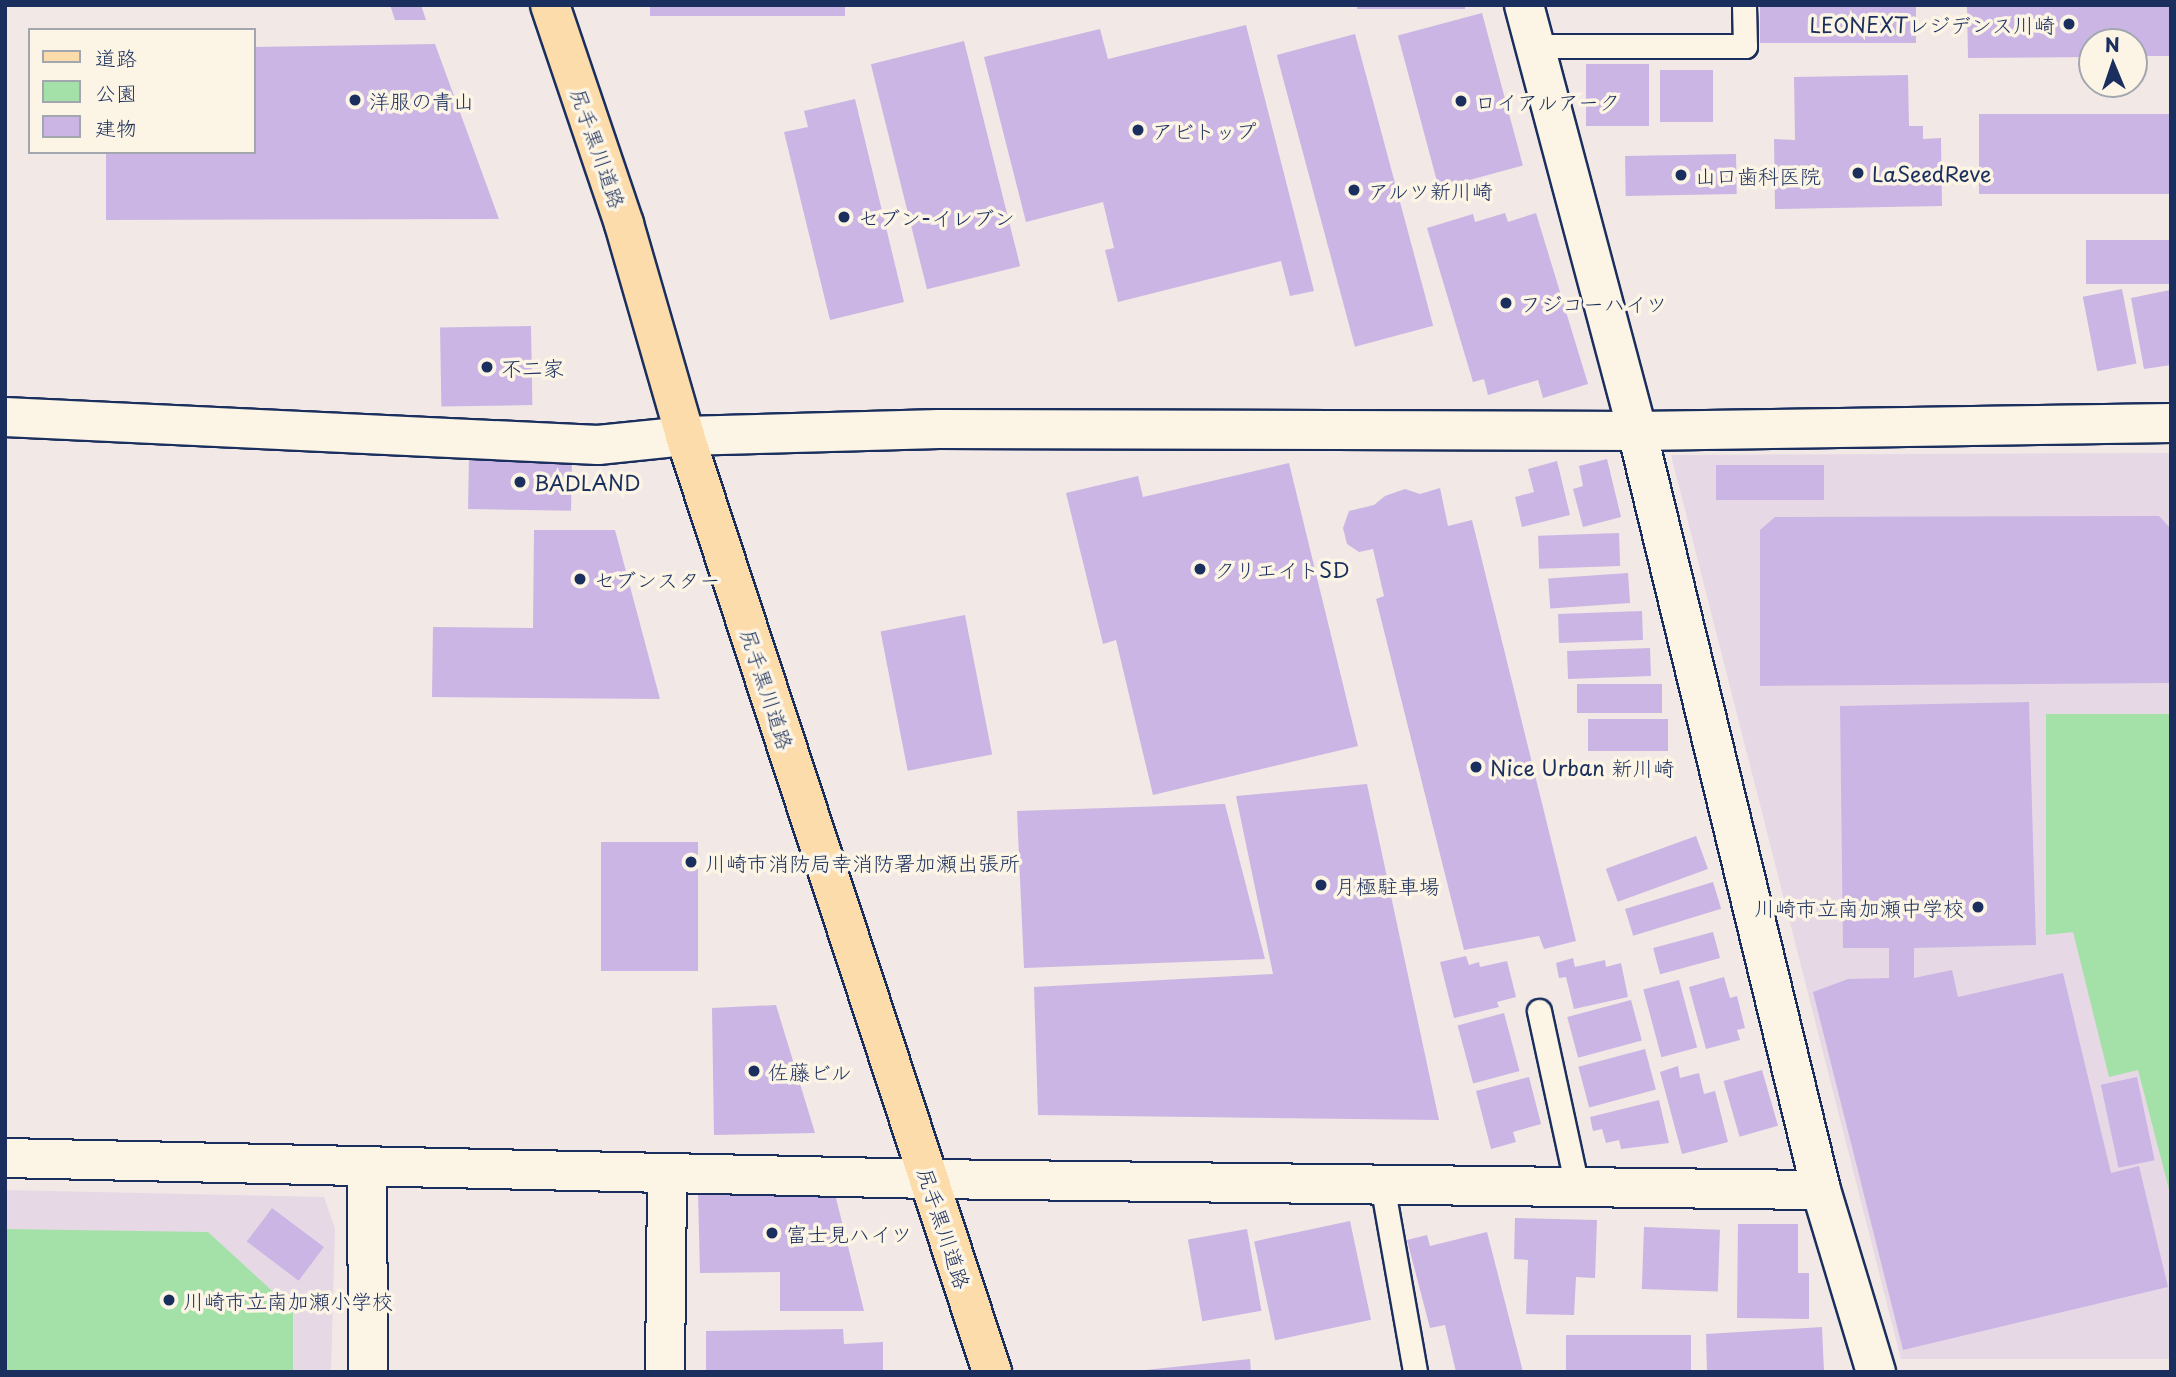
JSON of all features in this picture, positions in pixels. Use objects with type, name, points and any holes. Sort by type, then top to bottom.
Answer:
[{"type":"main road","name":"尻手黒川道路","points":[[550,5],[624,224],[685,436],[992,1372]]},
{"type":"street","points":[[1524,5],[1637,431],[1821,1190],[1876,1372]]},
{"type":"street","points":[[5,416],[598,445],[685,436],[939,429],[1637,431],[2171,423]]},
{"type":"street","points":[[5,1158],[928,1179],[1821,1190]]},
{"type":"street","points":[[367,1166],[368,1372]]},
{"type":"street","points":[[664,1372],[667,1173]]},
{"type":"lane","points":[[1535,46],[1745,46],[1744,5]]},
{"type":"lane","points":[[1539,1011],[1577,1187]]},
{"type":"lane","points":[[1382,1184],[1415,1372]]},
{"type":"shaded area","name":"川崎市立南加瀬中学校","points":[[2171,453],[2171,1359],[1901,1359],[1671,455]]},
{"type":"shaded area","name":"川崎市立南加瀬小学校","points":[[5,1190],[324,1197],[335,1229],[331,1372],[5,1372]]},
{"type":"green space","points":[[2046,714],[2171,714],[2171,1197],[2138,1070],[2109,1077],[2073,932],[2046,935]]},
{"type":"green space","name":"川崎市立南加瀬小学校","points":[[5,1229],[208,1232],[293,1310],[293,1372],[5,1372]]},
{"type":"building","points":[[390,5],[421,5],[426,20],[395,20]]},
{"type":"building","points":[[650,5],[845,5],[845,16],[650,16]]},
{"type":"building","points":[[1357,5],[1465,5],[1465,9],[1357,9]]},
{"type":"building","points":[[1760,5],[1916,5],[1916,43],[1760,43]]},
{"type":"building","name":"LEONEXTレジデンス川崎","points":[[1967,5],[2171,5],[2171,56],[2148,56],[2148,28],[2078,28],[2078,57],[1968,58]]},
{"type":"building","name":"ロイアルアーク","points":[[1482,13],[1523,166],[1439,188],[1398,36]]},
{"type":"building","name":"アビトップ","points":[[1246,25],[1314,291],[1290,296],[1281,261],[1118,302],[1105,250],[1114,248],[1103,202],[1026,222],[984,57],[1100,29],[1108,59]]},
{"type":"building","name":"アルツ新川崎","points":[[1355,34],[1433,326],[1355,347],[1277,55]]},
{"type":"building","points":[[964,41],[1020,266],[927,289],[871,64]]},
{"type":"building","name":"洋服の青山","points":[[435,44],[499,219],[106,220],[106,154],[256,154],[256,47]]},
{"type":"building","points":[[1586,64],[1649,64],[1649,126],[1586,126]]},
{"type":"building","points":[[1660,70],[1713,70],[1713,122],[1660,122]]},
{"type":"building","name":"LaSeedReve","points":[[1908,75],[1909,126],[1923,126],[1923,139],[1941,138],[1942,206],[1775,209],[1774,139],[1795,140],[1794,77]]},
{"type":"building","name":"セブン-イレブン","points":[[855,99],[904,302],[830,320],[784,132],[808,127],[804,111]]},
{"type":"building","points":[[1979,114],[2171,114],[2171,194],[1979,194]]},
{"type":"building","name":"山口歯科医院","points":[[1736,154],[1737,194],[1626,196],[1625,156]]},
{"type":"building","name":"フジコーハイツ","points":[[1505,213],[1508,222],[1536,213],[1588,384],[1543,398],[1538,380],[1488,395],[1484,379],[1473,382],[1427,228],[1473,214],[1475,222]]},
{"type":"building","points":[[2086,240],[2171,240],[2171,284],[2086,284]]},
{"type":"building","points":[[2122,289],[2137,364],[2097,371],[2083,297]]},
{"type":"building","points":[[2170,290],[2171,365],[2144,369],[2131,298]]},
{"type":"building","name":"不二家","points":[[531,326],[532,405],[441,407],[440,328]]},
{"type":"building","name":"BADLAND","points":[[469,455],[572,457],[571,511],[468,509]]},
{"type":"building","points":[[1607,459],[1621,517],[1583,527],[1573,489],[1583,486],[1579,466]]},
{"type":"building","points":[[1557,461],[1570,515],[1522,527],[1515,497],[1534,492],[1528,469]]},
{"type":"building","name":"クリエイトSD","points":[[1289,463],[1358,746],[1153,795],[1116,640],[1103,644],[1066,493],[1138,476],[1143,497]]},
{"type":"building","points":[[1716,465],[1824,465],[1824,500],[1716,500]]},
{"type":"building","name":"Nice Urban 新川崎","points":[[1440,488],[1448,526],[1472,520],[1576,941],[1544,949],[1539,936],[1464,950],[1376,599],[1384,596],[1373,549],[1359,552],[1347,544],[1343,528],[1349,511],[1374,505],[1385,496],[1405,489],[1420,494]]},
{"type":"building","points":[[2159,516],[2171,529],[2171,683],[1760,686],[1760,530],[1775,517]]},
{"type":"building","name":"セブンスター","points":[[534,530],[615,530],[660,699],[432,697],[433,627],[533,628]]},
{"type":"building","points":[[1619,533],[1620,566],[1539,569],[1538,536]]},
{"type":"building","points":[[1628,573],[1630,603],[1550,609],[1548,579]]},
{"type":"building","points":[[1642,611],[1643,640],[1559,643],[1558,614]]},
{"type":"building","points":[[965,615],[992,754],[908,771],[881,631]]},
{"type":"building","points":[[1650,648],[1651,676],[1568,679],[1567,651]]},
{"type":"building","points":[[1577,684],[1662,684],[1662,713],[1577,713]]},
{"type":"building","points":[[2029,702],[2036,945],[1914,948],[1914,978],[1952,970],[1958,997],[2063,973],[2111,1173],[2139,1166],[2168,1287],[1903,1350],[1813,992],[1848,979],[1889,978],[1889,948],[1843,948],[1840,706]]},
{"type":"building","points":[[1588,719],[1668,719],[1668,751],[1588,751]]},
{"type":"building","name":"月極駐車場","points":[[1367,784],[1439,1120],[1038,1115],[1034,987],[1273,974],[1236,796]]},
{"type":"building","points":[[1225,804],[1265,959],[1024,968],[1017,811]]},
{"type":"building","points":[[1696,836],[1708,869],[1618,902],[1606,869]]},
{"type":"building","points":[[601,842],[698,842],[698,971],[601,971]]},
{"type":"building","points":[[1713,882],[1721,909],[1633,936],[1625,909]]},
{"type":"building","points":[[1713,932],[1720,958],[1660,974],[1653,948]]},
{"type":"building","points":[[1466,956],[1469,965],[1479,962],[1480,967],[1507,961],[1516,997],[1497,1002],[1499,1007],[1454,1018],[1440,962]]},
{"type":"building","points":[[1573,958],[1575,967],[1605,960],[1606,967],[1621,963],[1628,997],[1574,1009],[1566,977],[1559,978],[1556,963]]},
{"type":"building","points":[[1724,977],[1730,998],[1737,996],[1745,1028],[1737,1030],[1740,1040],[1706,1049],[1689,987]]},
{"type":"building","points":[[1679,980],[1697,1048],[1661,1057],[1643,990]]},
{"type":"building","points":[[1631,1000],[1642,1041],[1578,1058],[1567,1017]]},
{"type":"building","name":"佐藤ビル","points":[[776,1005],[815,1133],[714,1135],[712,1008]]},
{"type":"building","points":[[1504,1013],[1520,1071],[1473,1083],[1458,1025]]},
{"type":"building","points":[[1645,1049],[1656,1090],[1589,1107],[1578,1067]]},
{"type":"building","points":[[1678,1066],[1680,1078],[1699,1073],[1704,1094],[1715,1091],[1728,1142],[1682,1154],[1660,1072]]},
{"type":"building","points":[[1762,1070],[1778,1126],[1740,1137],[1724,1081]]},
{"type":"building","points":[[1529,1077],[1541,1124],[1513,1132],[1516,1142],[1491,1149],[1476,1091]]},
{"type":"building","points":[[2137,1077],[2155,1160],[2118,1168],[2101,1085]]},
{"type":"building","points":[[1659,1100],[1669,1143],[1621,1149],[1619,1140],[1606,1143],[1602,1129],[1593,1131],[1590,1117]]},
{"type":"building","name":"富士見ハイツ","points":[[698,1192],[835,1194],[864,1311],[780,1311],[780,1272],[700,1273]]},
{"type":"building","points":[[272,1208],[324,1247],[299,1281],[247,1242]]},
{"type":"building","points":[[1515,1218],[1597,1220],[1595,1278],[1576,1277],[1574,1315],[1526,1314],[1528,1260],[1514,1259]]},
{"type":"building","points":[[1350,1221],[1371,1320],[1275,1340],[1254,1241]]},
{"type":"building","points":[[1738,1224],[1798,1224],[1798,1273],[1809,1273],[1809,1319],[1737,1318]]},
{"type":"building","points":[[1644,1227],[1720,1230],[1718,1292],[1642,1289]]},
{"type":"building","points":[[1247,1229],[1261,1311],[1202,1321],[1188,1239]]},
{"type":"building","points":[[1487,1232],[1523,1372],[1456,1372],[1445,1325],[1430,1328],[1407,1240],[1427,1235],[1430,1246]]},
{"type":"building","points":[[1822,1327],[1824,1372],[1707,1372],[1706,1334]]},
{"type":"building","points":[[843,1329],[844,1344],[883,1342],[883,1372],[706,1372],[706,1331]]},
{"type":"building","points":[[1566,1335],[1691,1335],[1691,1372],[1566,1372]]},
{"type":"building","points":[[1250,1359],[1251,1372],[1145,1372],[1145,1370]]},
{"type":"place","name":"LEONEXTレジデンス川崎","points":[[2069,24]]},
{"type":"place","name":"洋服の青山","points":[[355,100]]},
{"type":"place","name":"ロイアルアーク","points":[[1461,101]]},
{"type":"place","name":"アビトップ","points":[[1138,130]]},
{"type":"place","name":"LaSeedReve","points":[[1858,173]]},
{"type":"place","name":"山口歯科医院","points":[[1681,175]]},
{"type":"place","name":"アルツ新川崎","points":[[1354,190]]},
{"type":"place","name":"セブン-イレブン","points":[[844,217]]},
{"type":"place","name":"フジコーハイツ","points":[[1506,303]]},
{"type":"place","name":"不二家","points":[[487,367]]},
{"type":"place","name":"BADLAND","points":[[520,482]]},
{"type":"place","name":"クリエイトSD","points":[[1200,569]]},
{"type":"place","name":"セブンスター","points":[[580,579]]},
{"type":"place","name":"Nice Urban 新川崎","points":[[1476,767]]},
{"type":"place","name":"川崎市消防局幸消防署加瀬出張所","points":[[691,862]]},
{"type":"place","name":"月極駐車場","points":[[1321,885]]},
{"type":"place","name":"川崎市立南加瀬中学校","points":[[1978,907]]},
{"type":"place","name":"佐藤ビル","points":[[754,1071]]},
{"type":"place","name":"富士見ハイツ","points":[[772,1233]]},
{"type":"place","name":"川崎市立南加瀬小学校","points":[[169,1300]]}]
